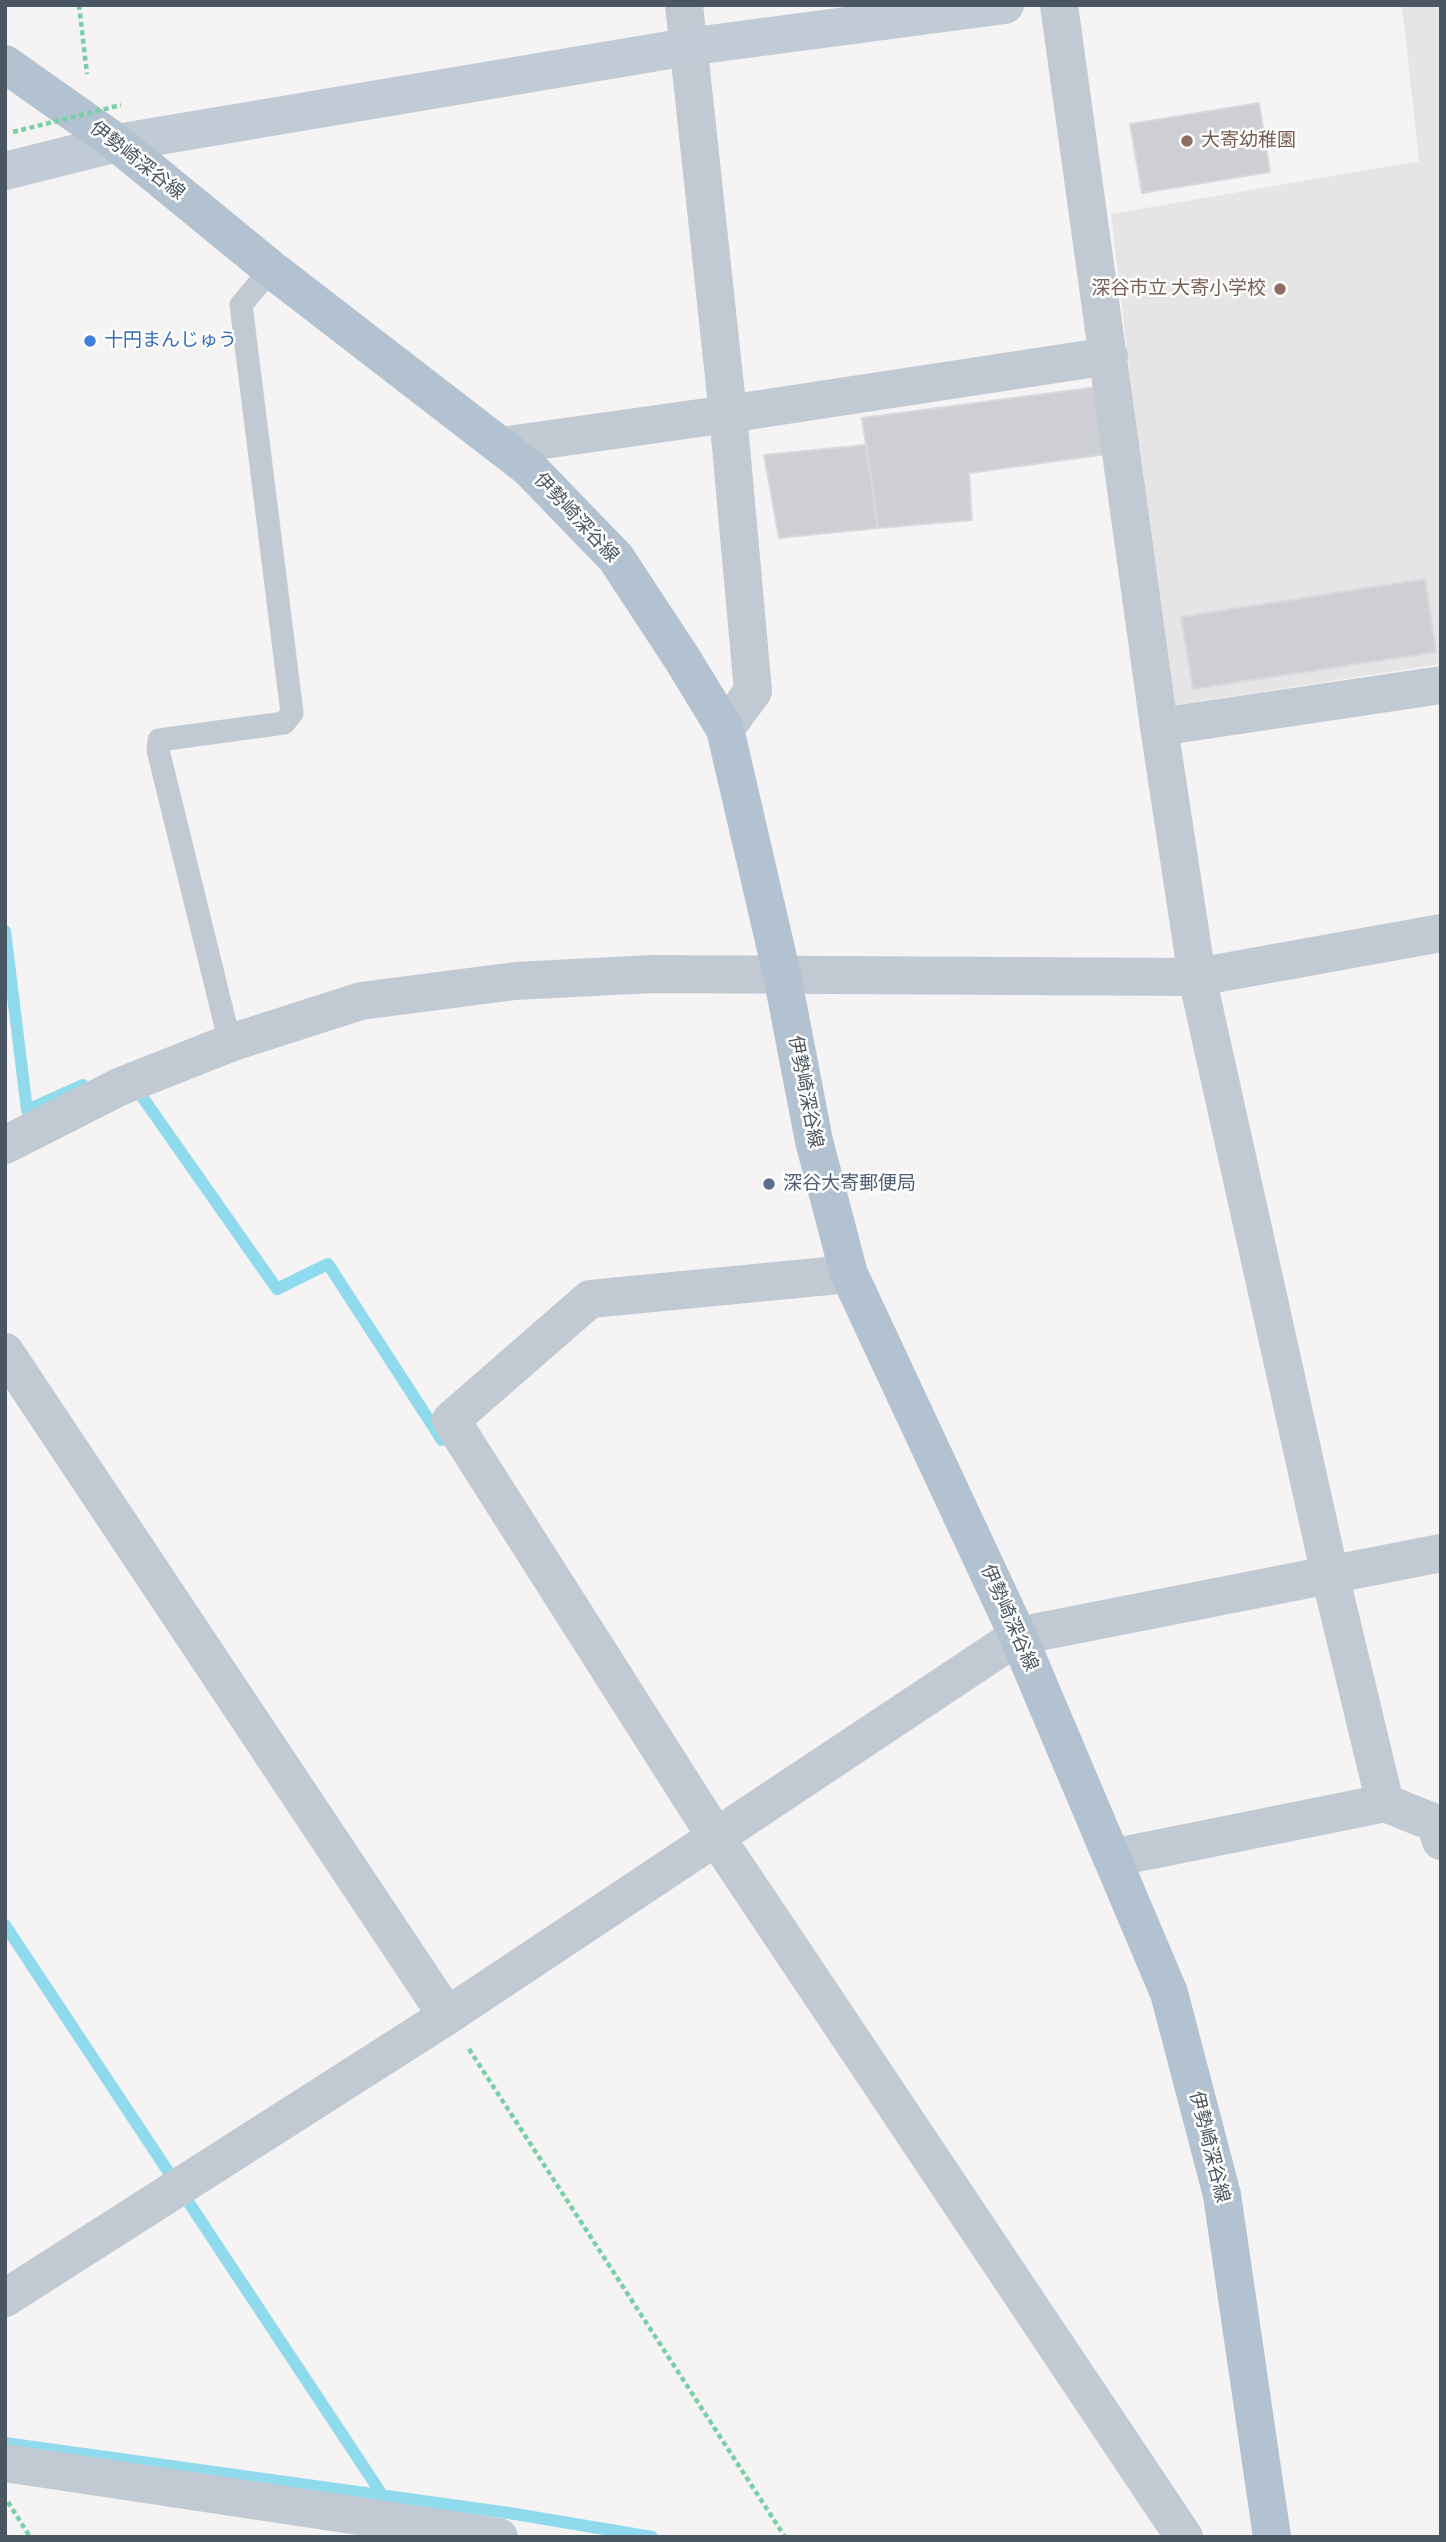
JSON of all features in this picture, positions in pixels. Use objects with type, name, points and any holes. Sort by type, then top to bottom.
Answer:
[{"type":"main road","name":"伊勢崎深谷線","points":[[5,64],[105,118],[271,269],[529,468],[616,558],[684,660],[724,729],[782,975],[814,1141],[849,1274],[1018,1636],[1169,1993],[1222,2195],[1272,2537]]},
{"type":"street","points":[[684,5],[728,414],[752,691],[724,729]]},
{"type":"street","points":[[5,171],[105,118],[1005,5]]},
{"type":"street","points":[[1059,5],[1159,727],[1197,976],[1329,1575],[1385,1803]]},
{"type":"street","points":[[501,446],[1109,356]]},
{"type":"street","points":[[1159,727],[1441,685]]},
{"type":"street","points":[[5,1145],[119,1087],[230,1043],[361,1001],[515,981],[652,974],[1197,976],[1441,933]]},
{"type":"street","points":[[849,1274],[590,1299],[451,1420],[716,1837],[1184,2537]]},
{"type":"street","points":[[5,1352],[447,2016]]},
{"type":"street","points":[[5,2298],[447,2016],[1018,1636],[1441,1553]]},
{"type":"street","points":[[1112,1858],[1385,1803],[1435,1823],[1441,1841]]},
{"type":"street","points":[[5,2463],[499,2537]]},
{"type":"lane","points":[[230,1043],[158,750],[159,740],[284,723],[292,713],[241,305],[271,269]]},
{"type":"path","points":[[79,5],[88,85]]},
{"type":"path","points":[[13,132],[105,118]]},
{"type":"path","points":[[447,2016],[785,2537]]},
{"type":"path","points":[[5,2499],[30,2537]]},
{"type":"shaded area","name":"深谷市立 大寄小学校","points":[[1402,5],[1441,5],[1441,664],[1169,706],[1111,214],[1419,161]]},
{"type":"building","points":[[1259,103],[1270,172],[1142,193],[1130,124]]},
{"type":"building","points":[[1105,386],[1115,453],[969,473],[972,520],[878,528],[862,418]]},
{"type":"building","points":[[866,445],[878,528],[779,538],[764,455]]},
{"type":"building","points":[[1425,579],[1436,652],[1193,689],[1181,617]]},
{"type":"waterway","points":[[5,931],[27,1110],[83,1085]]},
{"type":"waterway","points":[[143,1098],[277,1289],[328,1264],[442,1440]]},
{"type":"waterway","points":[[5,1925],[383,2496]]},
{"type":"waterway","points":[[5,2443],[509,2513],[652,2537]]},
{"type":"place","name":"大寄幼稚園","points":[[1187,141]]},
{"type":"place","name":"深谷市立 大寄小学校","points":[[1280,289]]},
{"type":"place","name":"十円まんじゅう","points":[[90,341]]},
{"type":"place","name":"深谷大寄郵便局","points":[[769,1184]]}]
